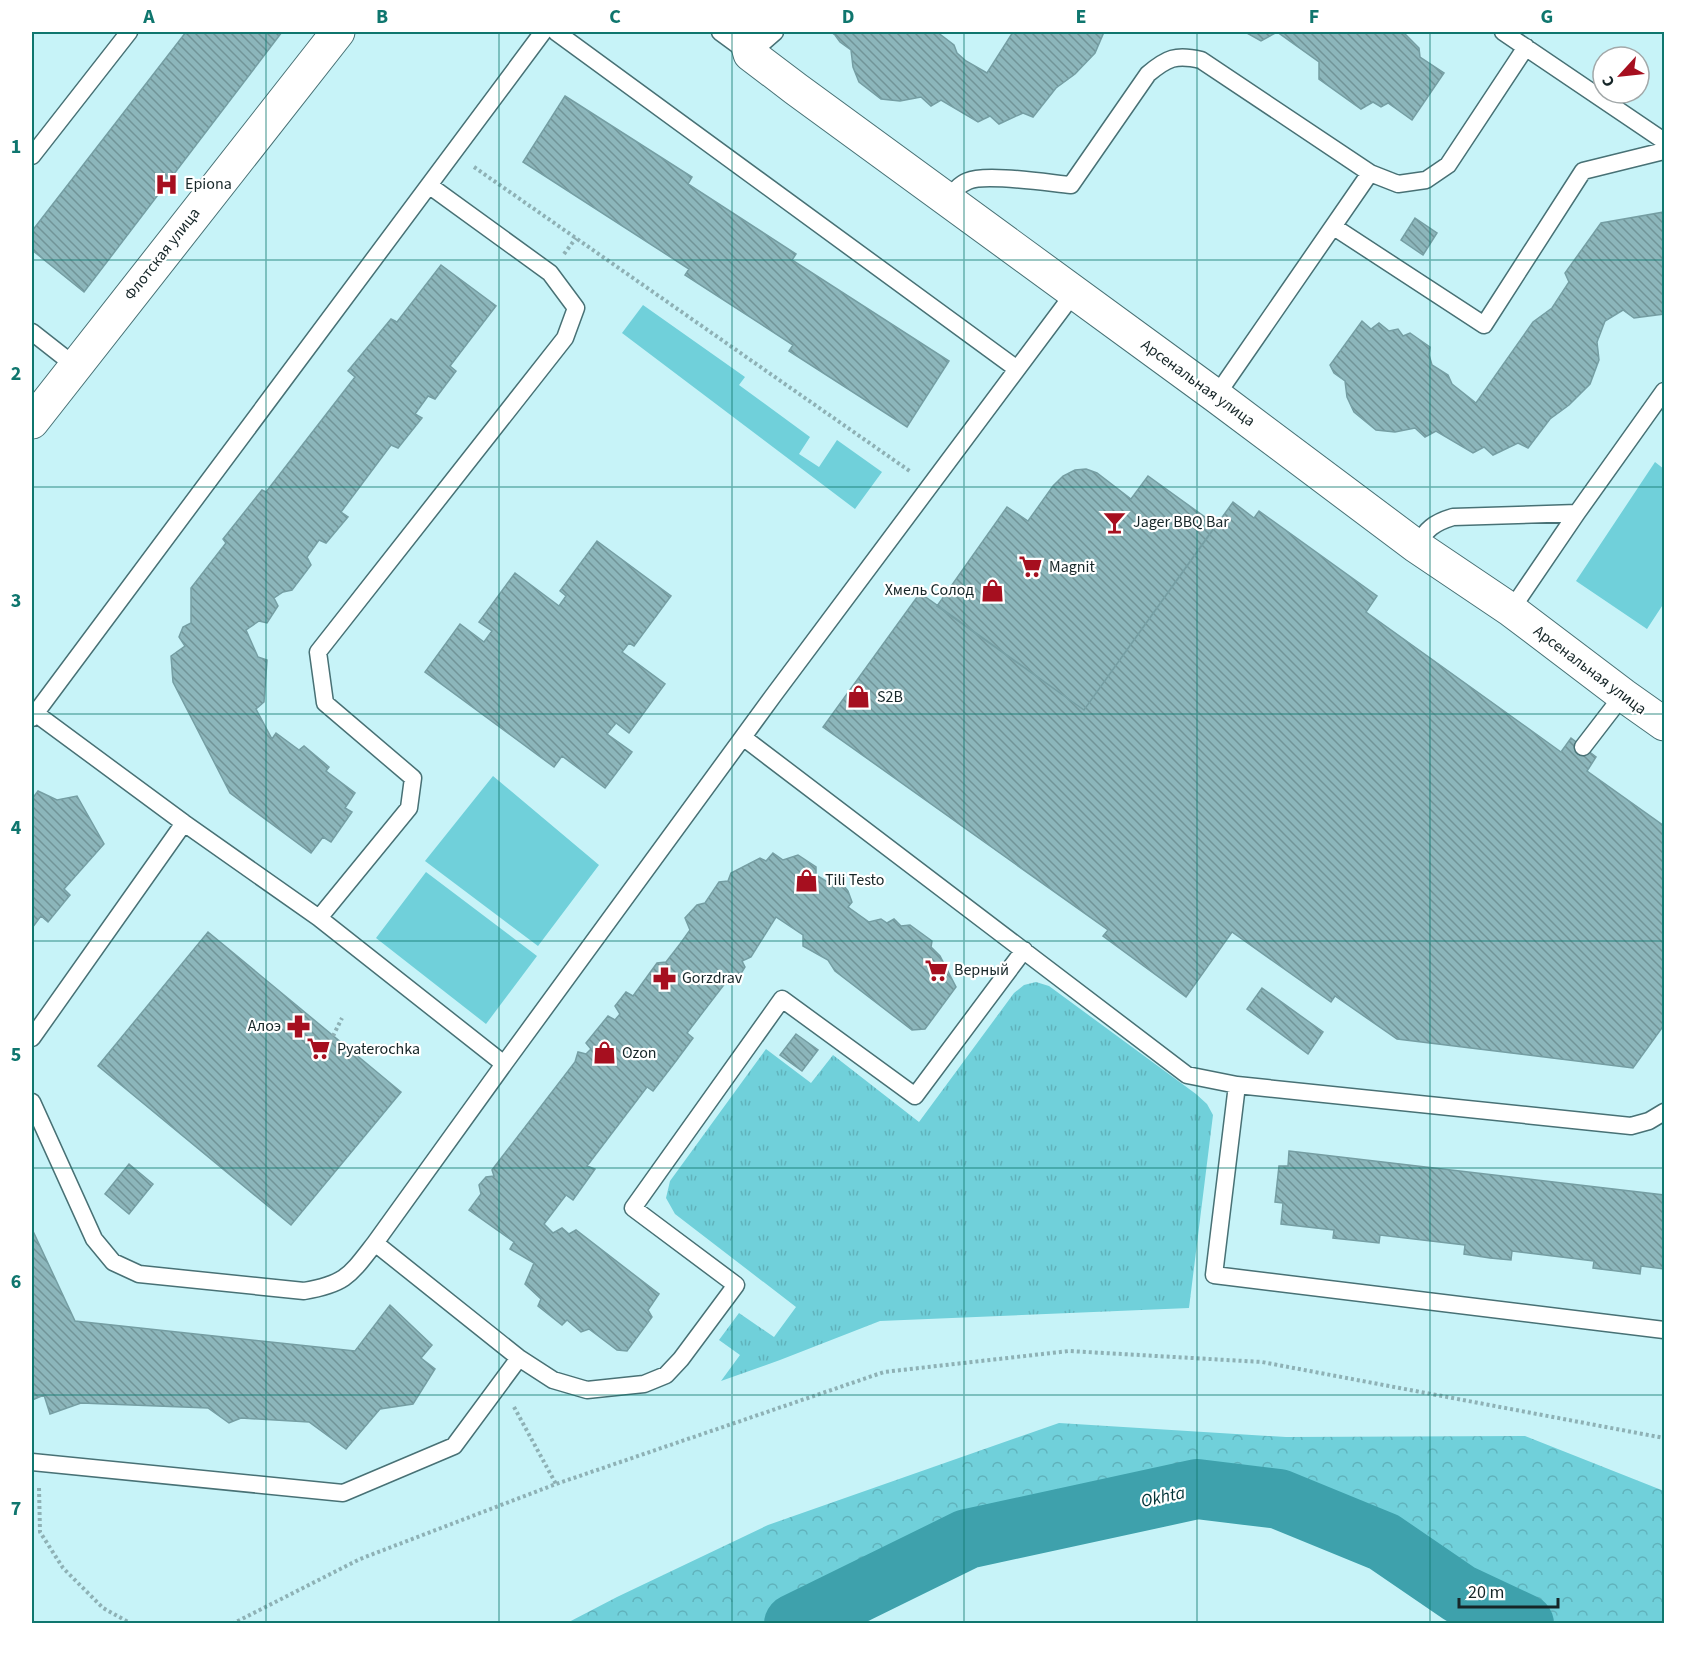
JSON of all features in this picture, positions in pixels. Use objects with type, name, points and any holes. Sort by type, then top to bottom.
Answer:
[{"type":"street","name":"Флотская улица","points":[[32,422],[74,365],[338,32]]},
{"type":"street","name":"Арсенальная улица","points":[[747,43],[948,201],[1216,396],[1416,546],[1511,610],[1623,696],[1665,724]]},
{"type":"lane","points":[[32,156],[129,32]]},
{"type":"lane","points":[[504,1064],[319,918],[33,716],[543,32]]},
{"type":"lane","points":[[556,32],[1017,369]]},
{"type":"lane","points":[[720,32],[747,43],[775,32]]},
{"type":"lane","points":[[1503,32],[1665,141]]},
{"type":"lane","points":[[948,201],[957,188],[970,180],[987,178],[1071,185],[1148,74],[1164,60],[1184,56],[1201,60],[1370,173],[1398,184],[1426,180],[1448,165],[1527,47]]},
{"type":"lane","points":[[1334,227],[1484,326],[1583,171],[1665,151]]},
{"type":"lane","points":[[1216,396],[1370,173]]},
{"type":"lane","points":[[319,918],[409,808],[413,778],[325,703],[318,652],[565,338],[576,308],[550,273],[430,186]]},
{"type":"lane","points":[[32,1102],[94,1239],[113,1262],[139,1274],[304,1292],[327,1287],[349,1275],[375,1243],[504,1064],[1074,292]]},
{"type":"lane","points":[[32,332],[74,365]]},
{"type":"lane","points":[[1511,610],[1577,513],[1665,391]]},
{"type":"lane","points":[[1416,546],[1427,529],[1439,521],[1453,517],[1577,513]]},
{"type":"lane","points":[[1583,747],[1623,696]]},
{"type":"lane","points":[[744,738],[1187,1075],[1237,1085],[1631,1126],[1648,1121],[1665,1112]]},
{"type":"lane","points":[[32,1038],[184,823]]},
{"type":"lane","points":[[375,1243],[519,1358],[553,1380],[586,1390],[644,1384],[666,1375],[681,1359],[736,1285],[633,1208],[782,999],[915,1096],[1024,950]]},
{"type":"lane","points":[[1237,1085],[1214,1275],[1665,1330]]},
{"type":"lane","points":[[35,1463],[343,1493],[454,1446],[519,1358]]},
{"type":"path","points":[[454,152],[930,485]]},
{"type":"path","points":[[333,1036],[342,1018]]},
{"type":"path","points":[[232,1623],[360,1559],[556,1484],[884,1372],[1069,1351],[1262,1362],[1665,1438]]},
{"type":"path","points":[[501,1383],[556,1484]]},
{"type":"path","points":[[35,1463],[40,1532],[63,1568],[103,1608],[132,1623]]},
{"type":"green space","points":[[643,305],[745,377],[739,385],[810,437],[799,454],[819,467],[837,440],[882,472],[855,509],[622,333]]},
{"type":"green space","points":[[1655,462],[1664,469],[1664,603],[1647,629],[1576,581]]},
{"type":"green space","points":[[493,776],[599,865],[538,946],[425,861]]},
{"type":"green space","points":[[426,872],[537,956],[486,1024],[376,938]]},
{"type":"green space","points":[[1036,982],[1049,986],[1196,1094],[1207,1104],[1213,1115],[1189,1308],[880,1321],[721,1381],[740,1355],[719,1340],[739,1313],[774,1337],[796,1307],[675,1214],[666,1198],[670,1181],[766,1049],[811,1083],[833,1055],[919,1122],[1014,993],[1024,985]]},
{"type":"green space","points":[[1059,1423],[1286,1437],[1525,1436],[1664,1491],[1664,1623],[1557,1623],[1530,1613],[1315,1494],[1201,1483],[962,1526],[773,1623],[567,1623],[768,1525]]},
{"type":"building","points":[[186,32],[282,32],[84,292],[32,250],[32,231]]},
{"type":"building","points":[[831,32],[937,32],[954,45],[957,53],[966,61],[987,73],[1013,32],[1104,32],[1095,53],[1075,74],[1056,88],[1033,117],[1023,113],[999,124],[990,116],[978,122],[941,100],[931,106],[921,97],[900,101],[881,99],[859,82],[853,67],[851,50]]},
{"type":"building","points":[[1245,32],[1277,32],[1261,41]]},
{"type":"building","points":[[1277,32],[1403,32],[1419,48],[1420,57],[1444,73],[1412,120],[1388,103],[1381,107],[1373,102],[1361,109],[1319,79],[1319,62]]},
{"type":"building","points":[[565,96],[692,177],[688,184],[796,254],[792,260],[949,361],[907,427],[789,351],[793,345],[685,275],[689,269],[523,162]]},
{"type":"building","points":[[1664,212],[1664,314],[1634,318],[1623,310],[1605,321],[1597,342],[1599,360],[1590,384],[1569,405],[1550,419],[1528,448],[1518,443],[1493,455],[1484,447],[1473,453],[1436,431],[1425,437],[1415,428],[1395,432],[1376,430],[1354,412],[1347,397],[1345,381],[1334,373],[1330,365],[1362,321],[1371,329],[1379,323],[1389,331],[1398,329],[1403,336],[1410,333],[1430,347],[1429,355],[1432,365],[1448,375],[1452,384],[1476,403],[1533,322],[1552,308],[1569,282],[1565,273],[1601,223]]},
{"type":"building","points":[[1415,218],[1437,233],[1423,255],[1401,240]]},
{"type":"building","points":[[441,265],[496,306],[450,366],[456,371],[435,399],[428,396],[415,414],[422,418],[398,448],[391,445],[341,512],[348,517],[326,543],[319,540],[307,557],[311,565],[292,590],[283,592],[274,598],[278,606],[267,623],[259,621],[246,630],[258,657],[267,660],[264,702],[256,709],[272,739],[276,733],[299,750],[304,746],[329,767],[326,771],[355,793],[345,808],[352,812],[331,842],[323,837],[311,853],[230,793],[173,682],[171,656],[185,646],[179,637],[183,627],[191,623],[191,588],[226,543],[223,539],[262,490],[266,492],[355,377],[348,371],[391,319],[397,322]]},
{"type":"building","points":[[1086,469],[1097,473],[1131,499],[1148,476],[1216,525],[1084,710],[937,606],[1007,507],[1028,521],[1063,476],[1075,470]]},
{"type":"building","points":[[1233,502],[1254,518],[1259,511],[1377,596],[1366,612],[1561,752],[1571,738],[1596,757],[1587,771],[1664,826],[1664,1025],[1633,1068],[1397,1039],[1335,996],[1331,1002],[1232,932],[1186,997],[1103,936],[1108,930],[823,727],[920,593],[1084,710]]},
{"type":"building","points":[[597,541],[671,596],[634,646],[629,643],[622,652],[665,684],[629,733],[616,723],[607,734],[632,752],[605,788],[562,756],[554,767],[425,672],[460,624],[484,642],[492,631],[479,622],[515,573],[559,606],[566,596],[560,591]]},
{"type":"building","points":[[38,791],[57,800],[77,796],[104,844],[64,889],[70,895],[48,922],[41,916],[32,928],[32,799]]},
{"type":"building","points":[[773,853],[783,860],[798,855],[816,867],[816,875],[834,886],[844,886],[852,902],[848,907],[869,922],[881,919],[887,923],[894,919],[901,926],[910,925],[932,941],[931,947],[940,956],[956,987],[925,1029],[912,1030],[835,971],[828,960],[803,946],[803,935],[776,917],[751,957],[742,961],[745,967],[739,977],[726,982],[687,1033],[693,1038],[676,1061],[653,1091],[647,1087],[587,1166],[595,1169],[573,1200],[566,1195],[544,1224],[553,1233],[562,1228],[569,1234],[576,1230],[659,1294],[648,1310],[652,1317],[627,1351],[617,1350],[589,1329],[581,1332],[567,1320],[562,1325],[538,1306],[541,1299],[525,1284],[534,1263],[510,1249],[514,1242],[469,1210],[481,1194],[479,1185],[486,1177],[494,1176],[492,1170],[575,1062],[578,1052],[586,1054],[591,1049],[586,1043],[608,1016],[615,1020],[620,1014],[615,1006],[626,992],[633,996],[657,963],[666,962],[680,944],[690,930],[685,918],[697,905],[705,903],[719,882],[728,881],[731,873],[760,858],[766,861]]},
{"type":"building","points":[[208,932],[401,1092],[291,1225],[98,1066]]},
{"type":"building","points":[[1262,988],[1323,1032],[1308,1054],[1247,1009]]},
{"type":"building","points":[[796,1034],[818,1050],[802,1071],[780,1055]]},
{"type":"building","points":[[1289,1151],[1664,1195],[1664,1269],[1641,1266],[1640,1274],[1593,1268],[1594,1261],[1512,1251],[1511,1260],[1490,1258],[1464,1254],[1465,1245],[1380,1235],[1379,1243],[1333,1238],[1334,1230],[1281,1224],[1283,1203],[1275,1202],[1279,1166],[1288,1166]]},
{"type":"building","points":[[129,1164],[153,1184],[129,1214],[105,1194]]},
{"type":"building","points":[[32,1229],[75,1321],[355,1351],[390,1305],[432,1345],[421,1358],[435,1369],[413,1404],[380,1409],[346,1449],[309,1422],[241,1418],[229,1423],[208,1408],[81,1403],[50,1414],[44,1395],[32,1400]]},
{"type":"waterway","name":"Okhta","points":[[794,1624],[967,1539],[1197,1489],[1279,1499],[1384,1542],[1460,1594],[1524,1624]]},
{"type":"place","name":"Epiona","points":[[167,184]]},
{"type":"place","name":"Jager BBQ Bar","points":[[1115,522]]},
{"type":"place","name":"Magnit","points":[[1031,567]]},
{"type":"place","name":"Хмель Солод","points":[[992,590]]},
{"type":"place","name":"S2B","points":[[859,697]]},
{"type":"place","name":"Tili Testo","points":[[807,880]]},
{"type":"place","name":"Верный","points":[[936,970]]},
{"type":"place","name":"Gorzdrav","points":[[664,978]]},
{"type":"place","name":"Алоэ","points":[[299,1026]]},
{"type":"place","name":"Pyaterochka","points":[[319,1049]]},
{"type":"place","name":"Ozon","points":[[604,1053]]}]
